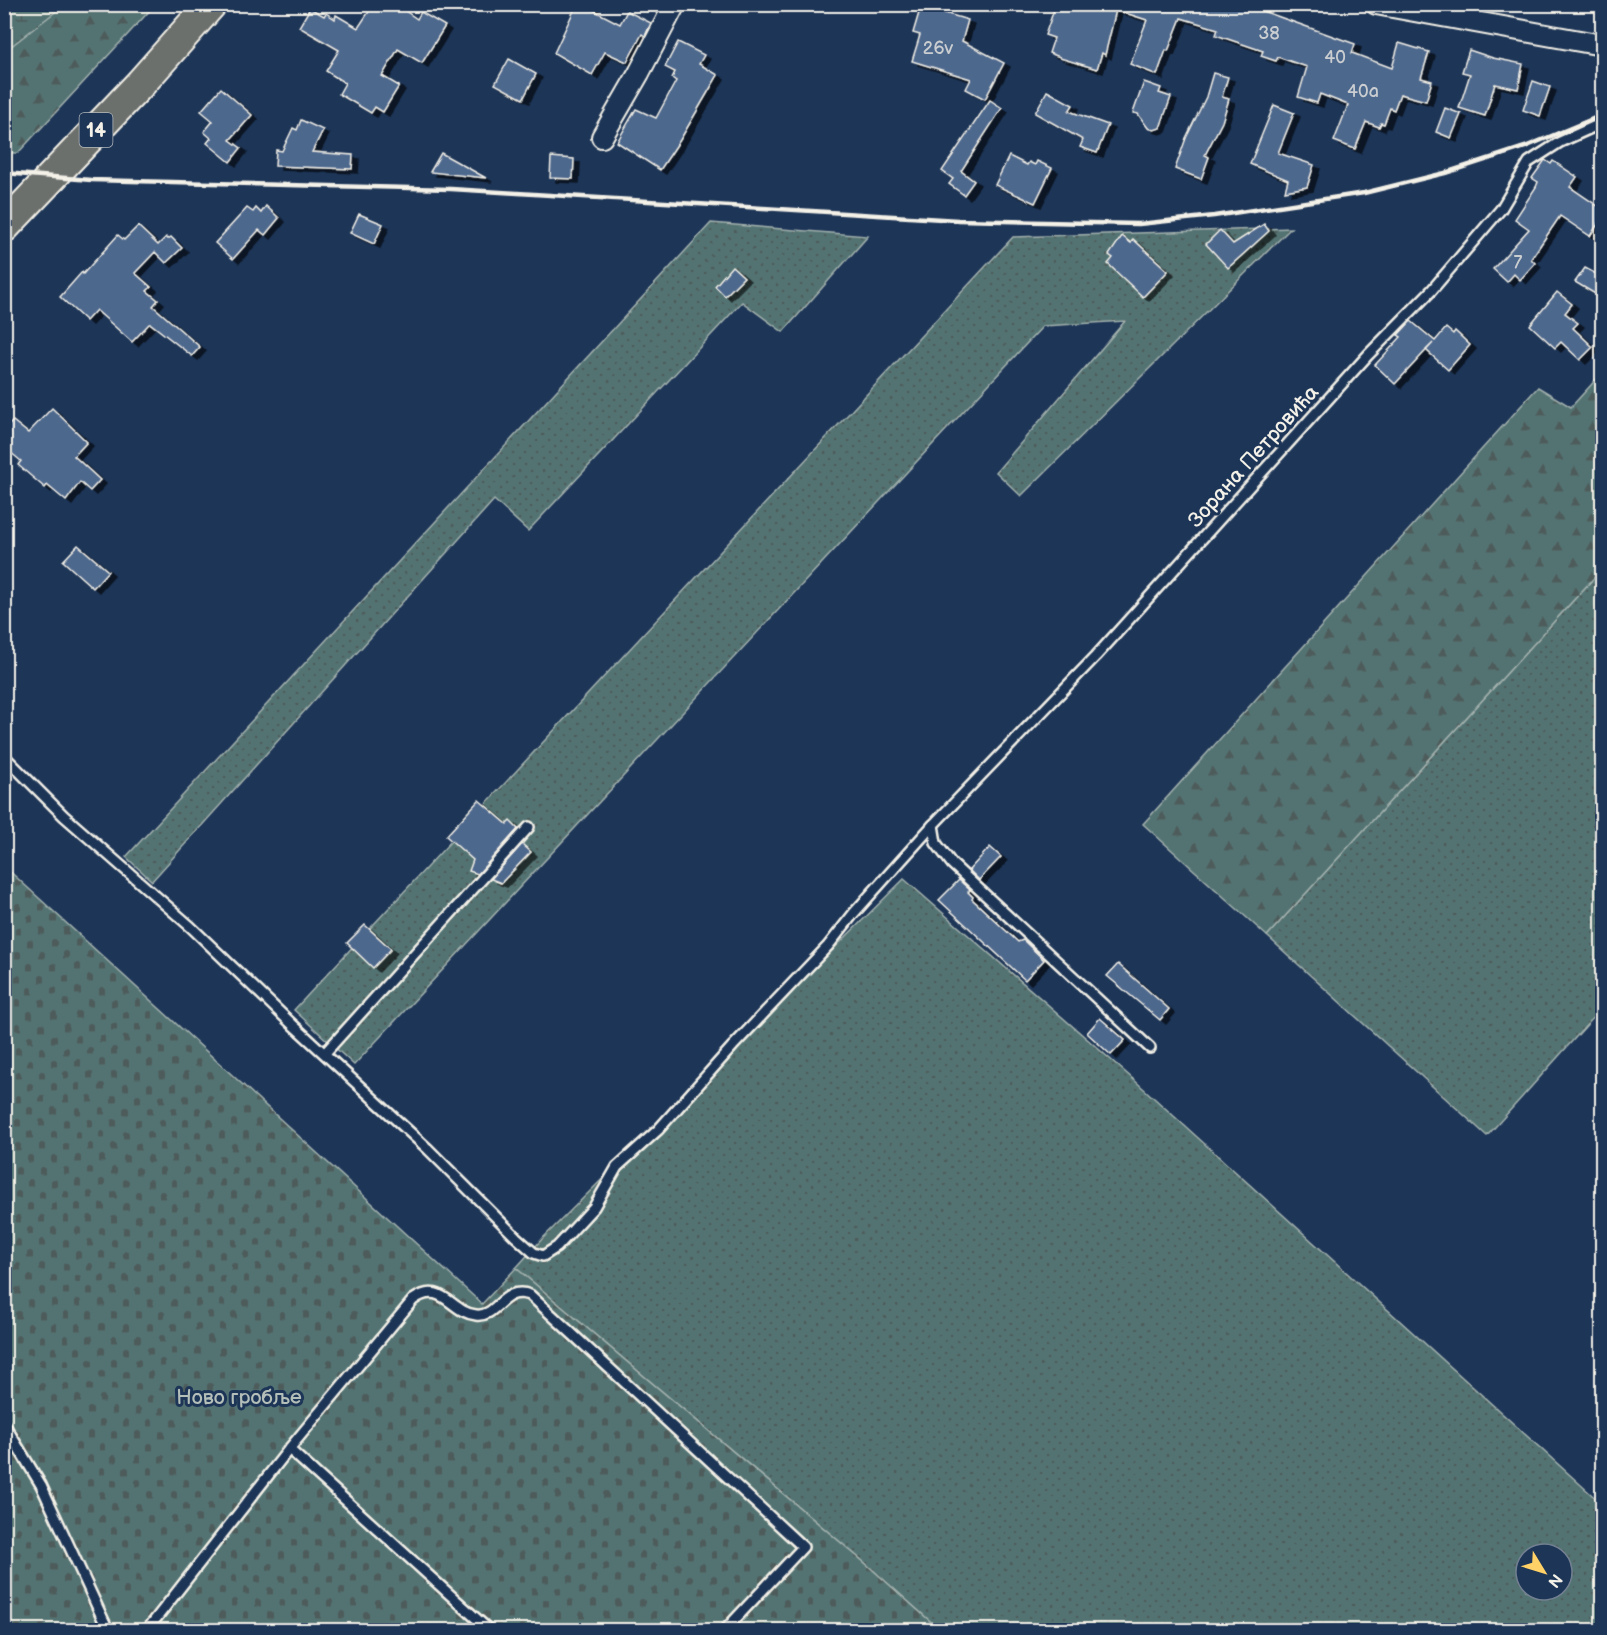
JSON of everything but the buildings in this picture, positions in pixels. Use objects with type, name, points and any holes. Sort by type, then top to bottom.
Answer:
[{"type":"main road","name":"14","points":[[4,227],[141,83],[211,4]]},
{"type":"street","points":[[602,137],[675,4]]},
{"type":"street","points":[[1376,4],[1602,45]]},
{"type":"lane","name":"Зорана Петровића","points":[[325,1053],[428,1149],[534,1253],[543,1256],[557,1247],[594,1207],[617,1167],[658,1130],[733,1046],[828,946],[854,913],[933,825],[1096,656],[1368,355],[1431,291],[1501,209],[1529,162],[1560,141],[1602,123]]},
{"type":"lane","points":[[4,756],[64,816],[191,927],[325,1053],[529,827]]},
{"type":"lane","points":[[933,825],[936,843],[952,864],[1150,1048]]},
{"type":"lane","points":[[147,1630],[289,1449],[413,1300],[430,1292],[440,1295],[477,1316],[485,1313],[512,1293],[521,1292],[530,1295],[803,1547],[724,1630]]},
{"type":"lane","points":[[4,1424],[41,1485],[108,1630]]},
{"type":"lane","points":[[289,1449],[489,1630]]},
{"type":"green space","points":[[5,4],[64,4],[64,5],[5,51]]},
{"type":"green space","points":[[64,5],[155,5],[18,153],[5,153],[4,51]]},
{"type":"green space","points":[[711,223],[868,236],[783,332],[742,302],[528,531],[494,500],[152,881],[126,857]]},
{"type":"green space","points":[[1291,228],[1021,496],[996,472],[1125,321],[1043,326],[354,1065],[294,1010],[1013,237]]},
{"type":"green space","points":[[1602,373],[1602,569],[1267,936],[1143,824],[1538,387],[1571,407]]},
{"type":"green space","points":[[1602,569],[1602,1008],[1487,1136],[1267,936]]},
{"type":"green space","name":"Ново гробље","points":[[4,866],[482,1304],[516,1268],[865,1563],[940,1630],[5,1630]]},
{"type":"green space","points":[[904,879],[1133,1079],[1602,1504],[1602,1630],[940,1630],[865,1563],[516,1268],[543,1238]]},
{"type":"waterway","points":[[4,13],[16,4]]},
{"type":"railway","points":[[4,173],[91,180],[451,189],[958,220],[1139,224],[1214,216],[1364,193],[1445,173],[1525,147],[1602,115]]}]
